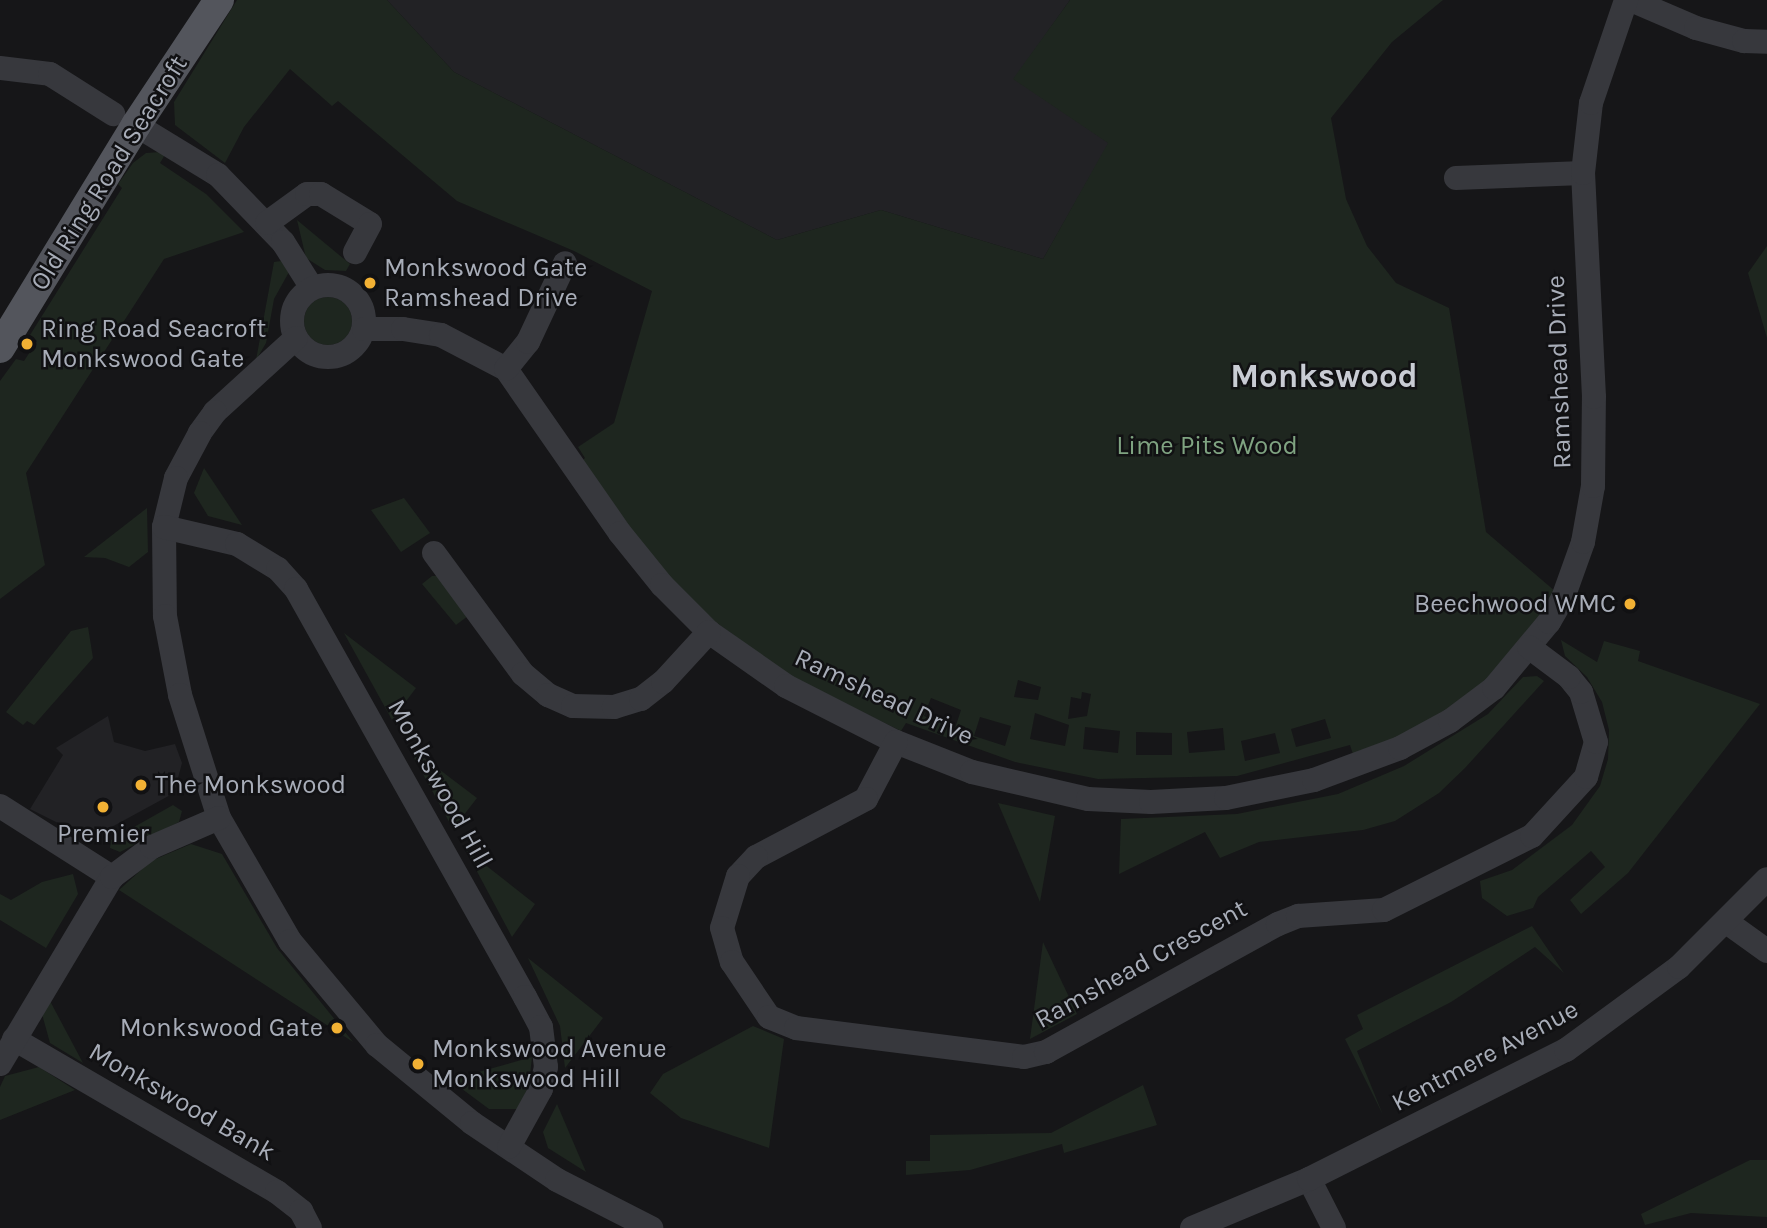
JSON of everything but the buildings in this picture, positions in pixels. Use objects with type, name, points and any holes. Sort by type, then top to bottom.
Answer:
[{"type":"main road","name":"Old Ring Road Seacroft","points":[[0,348],[124,120],[219,0]]},
{"type":"street","name":"Ramshead Drive","points":[[364,329],[403,328],[441,335],[506,369],[620,533],[662,585],[709,632],[786,686],[896,742],[972,772],[1088,799],[1151,802],[1226,798],[1314,780],[1400,748],[1450,721],[1494,688],[1529,647],[1563,598],[1583,542],[1593,486],[1594,409],[1583,173],[1591,103],[1626,0]]},
{"type":"street","points":[[1632,0],[1696,28],[1744,41],[1767,41]]},
{"type":"street","points":[[0,68],[50,74],[218,175],[267,223],[312,289]]},
{"type":"street","points":[[1456,178],[1583,173]]},
{"type":"street","points":[[267,223],[307,194],[321,194],[370,224],[355,252]]},
{"type":"street","points":[[506,369],[528,342],[565,263]]},
{"type":"street","points":[[329,284],[349,291],[363,308],[364,329],[354,347],[335,357],[314,354],[296,338],[292,314],[301,296],[312,289],[329,284]]},
{"type":"street","points":[[296,338],[215,412],[200,433],[176,478],[164,527],[165,615],[180,695],[219,818],[290,941],[345,1011],[407,1073],[509,1147],[588,1199],[651,1228]]},
{"type":"street","name":"Monkswood Hill","points":[[164,527],[237,544],[278,569],[296,589],[518,985],[541,1027],[546,1067],[541,1090],[509,1147]]},
{"type":"street","points":[[435,554],[523,674],[548,695],[573,706],[614,708],[640,699],[663,682],[709,632]]},
{"type":"street","name":"Ramshead Crescent","points":[[896,742],[866,799],[756,857],[738,876],[722,928],[732,962],[769,1017],[796,1028],[1024,1057],[1046,1052],[1278,924],[1298,916],[1384,910],[1532,836],[1586,777],[1596,742],[1581,692],[1529,647]]},
{"type":"street","points":[[0,806],[112,877]]},
{"type":"street","points":[[0,1064],[112,877],[152,847],[219,818]]},
{"type":"street","name":"Kentmere Avenue","points":[[1192,1228],[1309,1180],[1566,1050],[1640,999],[1728,923],[1767,879]]},
{"type":"street","points":[[1728,923],[1767,951]]},
{"type":"street","name":"Monkswood Bank","points":[[14,1039],[277,1192],[301,1211],[310,1228]]},
{"type":"street","points":[[1309,1180],[1334,1228]]},
{"type":"shaded area","points":[[387,0],[1070,0],[1014,79],[1109,143],[1043,259],[881,210],[777,240],[454,72]]},
{"type":"shaded area","points":[[108,716],[114,742],[145,751],[175,744],[182,763],[174,793],[97,835],[68,828],[30,809],[63,755],[56,748]]},
{"type":"green space","name":"Lime Pits Wood","points":[[237,0],[387,0],[454,72],[777,240],[881,210],[1043,259],[1108,143],[1013,79],[1070,0],[1443,0],[1392,42],[1331,118],[1346,199],[1367,246],[1396,283],[1449,308],[1486,532],[1563,598],[1494,688],[1357,766],[1350,745],[1237,776],[1098,779],[1015,762],[906,723],[901,731],[788,675],[694,606],[659,568],[582,461],[585,458],[578,447],[614,423],[652,291],[574,251],[457,201],[338,101],[332,106],[290,69],[244,127],[225,163],[175,125],[174,102]],"holes":[[[1018,680],[1041,687],[1038,700],[1014,697]],[[1082,692],[1091,694],[1087,716],[1068,719],[1071,697],[1081,699]],[[931,698],[961,710],[955,728],[924,716]],[[1035,713],[1069,725],[1065,746],[1030,739]],[[980,717],[1011,726],[1005,746],[974,736]],[[1325,719],[1331,738],[1296,747],[1291,729]],[[1085,727],[1120,731],[1118,753],[1083,749]],[[1223,728],[1225,750],[1189,753],[1187,732]],[[1136,732],[1172,733],[1172,755],[1136,755]],[[1275,733],[1280,753],[1245,761],[1241,741]]]},
{"type":"green space","points":[[146,153],[166,153],[160,163],[206,194],[244,232],[164,259],[26,473],[45,565],[0,599],[0,381],[16,359],[24,361],[37,341],[30,335],[122,188],[118,184],[133,163]]},
{"type":"green space","points":[[297,220],[350,264],[346,271],[325,270],[306,258]]},
{"type":"green space","points":[[1767,246],[1767,338],[1748,273]]},
{"type":"green space","points":[[281,261],[289,272],[274,299],[266,343],[256,360],[274,262]]},
{"type":"green space","points":[[328,297],[345,304],[352,321],[345,338],[328,345],[311,338],[304,321],[311,304]]},
{"type":"green space","points":[[204,468],[242,525],[208,516],[194,493]]},
{"type":"green space","points":[[404,498],[430,533],[401,552],[371,510]]},
{"type":"green space","points":[[147,508],[148,552],[129,567],[105,558],[84,557]]},
{"type":"green space","points":[[432,576],[438,576],[468,616],[456,625],[422,584]]},
{"type":"green space","points":[[88,627],[93,658],[34,725],[27,721],[23,725],[6,712],[71,631]]},
{"type":"green space","points":[[344,633],[416,688],[392,720]]},
{"type":"green space","points":[[1561,640],[1597,662],[1604,641],[1640,651],[1638,661],[1760,704],[1628,873],[1581,914],[1570,900],[1605,867],[1591,851],[1538,897],[1533,908],[1507,916],[1482,898],[1480,881],[1512,870],[1572,825],[1600,786],[1608,759],[1609,730],[1602,702],[1587,677],[1565,656]]},
{"type":"green space","points":[[1537,676],[1544,681],[1465,768],[1439,793],[1395,821],[1363,830],[1259,842],[1220,858],[1205,832],[1119,874],[1121,819],[1237,814],[1338,794],[1404,766],[1488,714],[1523,677]]},
{"type":"green space","points":[[407,745],[477,798],[453,829]]},
{"type":"green space","points":[[998,803],[1055,816],[1040,902]]},
{"type":"green space","points":[[173,805],[182,811],[179,822],[120,852],[110,848],[111,840]]},
{"type":"green space","points":[[191,844],[222,854],[277,948],[353,1042],[119,890],[151,861]]},
{"type":"green space","points":[[465,849],[535,904],[512,937]]},
{"type":"green space","points":[[73,874],[78,894],[46,948],[0,920],[0,894],[11,900],[42,882]]},
{"type":"green space","points":[[1532,926],[1564,973],[1535,947],[1451,1002],[1357,1051],[1383,1115],[1345,1039],[1363,1029],[1357,1015]]},
{"type":"green space","points":[[1043,942],[1077,1014],[1030,1039]]},
{"type":"green space","points":[[528,958],[603,1018],[565,1068],[560,1026]]},
{"type":"green space","points":[[50,1001],[83,1063],[50,1043],[42,1014]]},
{"type":"green space","points":[[753,1026],[784,1039],[769,1148],[681,1118],[650,1093],[663,1074]]},
{"type":"green space","points":[[532,1057],[529,1084],[519,1109],[489,1109],[450,1080]]},
{"type":"green space","points":[[39,1067],[75,1090],[0,1120],[0,1087],[5,1076]]},
{"type":"green space","points":[[1143,1085],[1157,1125],[1064,1153],[1062,1144],[970,1170],[906,1175],[906,1161],[930,1161],[930,1135],[1051,1133]]},
{"type":"green space","points":[[557,1104],[586,1172],[548,1148],[543,1132]]},
{"type":"green space","points":[[1750,1160],[1767,1160],[1767,1217],[1691,1213],[1645,1225],[1641,1214]]},
{"type":"place","name":"Monkswood Gate Ramshead Drive","points":[[370,283]]},
{"type":"place","name":"Ring Road Seacroft Monkswood Gate","points":[[27,344]]},
{"type":"place","name":"Beechwood WMC","points":[[1630,604]]},
{"type":"place","name":"The Monkswood","points":[[141,785]]},
{"type":"place","name":"Premier","points":[[103,807]]},
{"type":"place","name":"Monkswood Gate","points":[[337,1028]]},
{"type":"place","name":"Monkswood Avenue Monkswood Hill","points":[[418,1064]]},
{"type":"district","name":"Monkswood","points":[[1324,377]]}]
